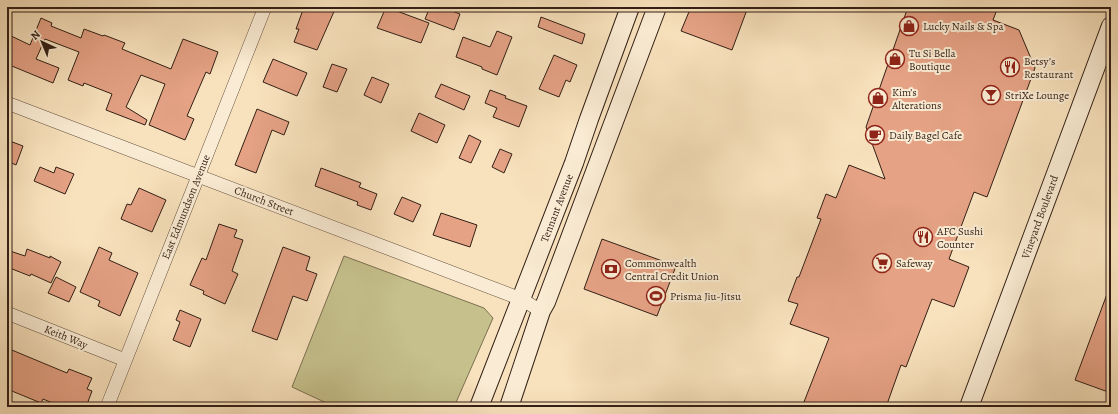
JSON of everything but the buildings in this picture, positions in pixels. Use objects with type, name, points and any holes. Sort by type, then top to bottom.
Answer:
[{"type":"main road","name":"Tennant Avenue","points":[[479,407],[574,164],[630,7]]},
{"type":"main road","name":"Tennant Avenue","points":[[509,407],[544,307],[657,7]]},
{"type":"main road","name":"Vineyard Boulevard","points":[[969,407],[1111,26]]},
{"type":"street","name":"East Edmundson Avenue","points":[[107,407],[265,7]]},
{"type":"street","name":"Church Street","points":[[7,103],[544,307]]},
{"type":"street","name":"Keith Way","points":[[7,313],[125,360]]},
{"type":"shaded area","points":[[344,256],[484,308],[493,318],[454,407],[335,407],[292,387]]},
{"type":"place","name":"Lucky Nails & Spa","points":[[909,26]]},
{"type":"place","name":"Tu Si Bella Boutique","points":[[895,59]]},
{"type":"place","name":"Betsy’s Restaurant","points":[[1010,67]]},
{"type":"place","name":"StriXe Lounge","points":[[991,95]]},
{"type":"place","name":"Kim’s Alterations","points":[[878,98]]},
{"type":"place","name":"Daily Bagel Cafe","points":[[875,135]]},
{"type":"place","name":"AFC Sushi Counter","points":[[923,237]]},
{"type":"place","name":"Safeway","points":[[882,263]]},
{"type":"place","name":"Commonwealth Central Credit Union","points":[[611,269]]},
{"type":"place","name":"Prisma Jiu-Jitsu","points":[[656,296]]}]
